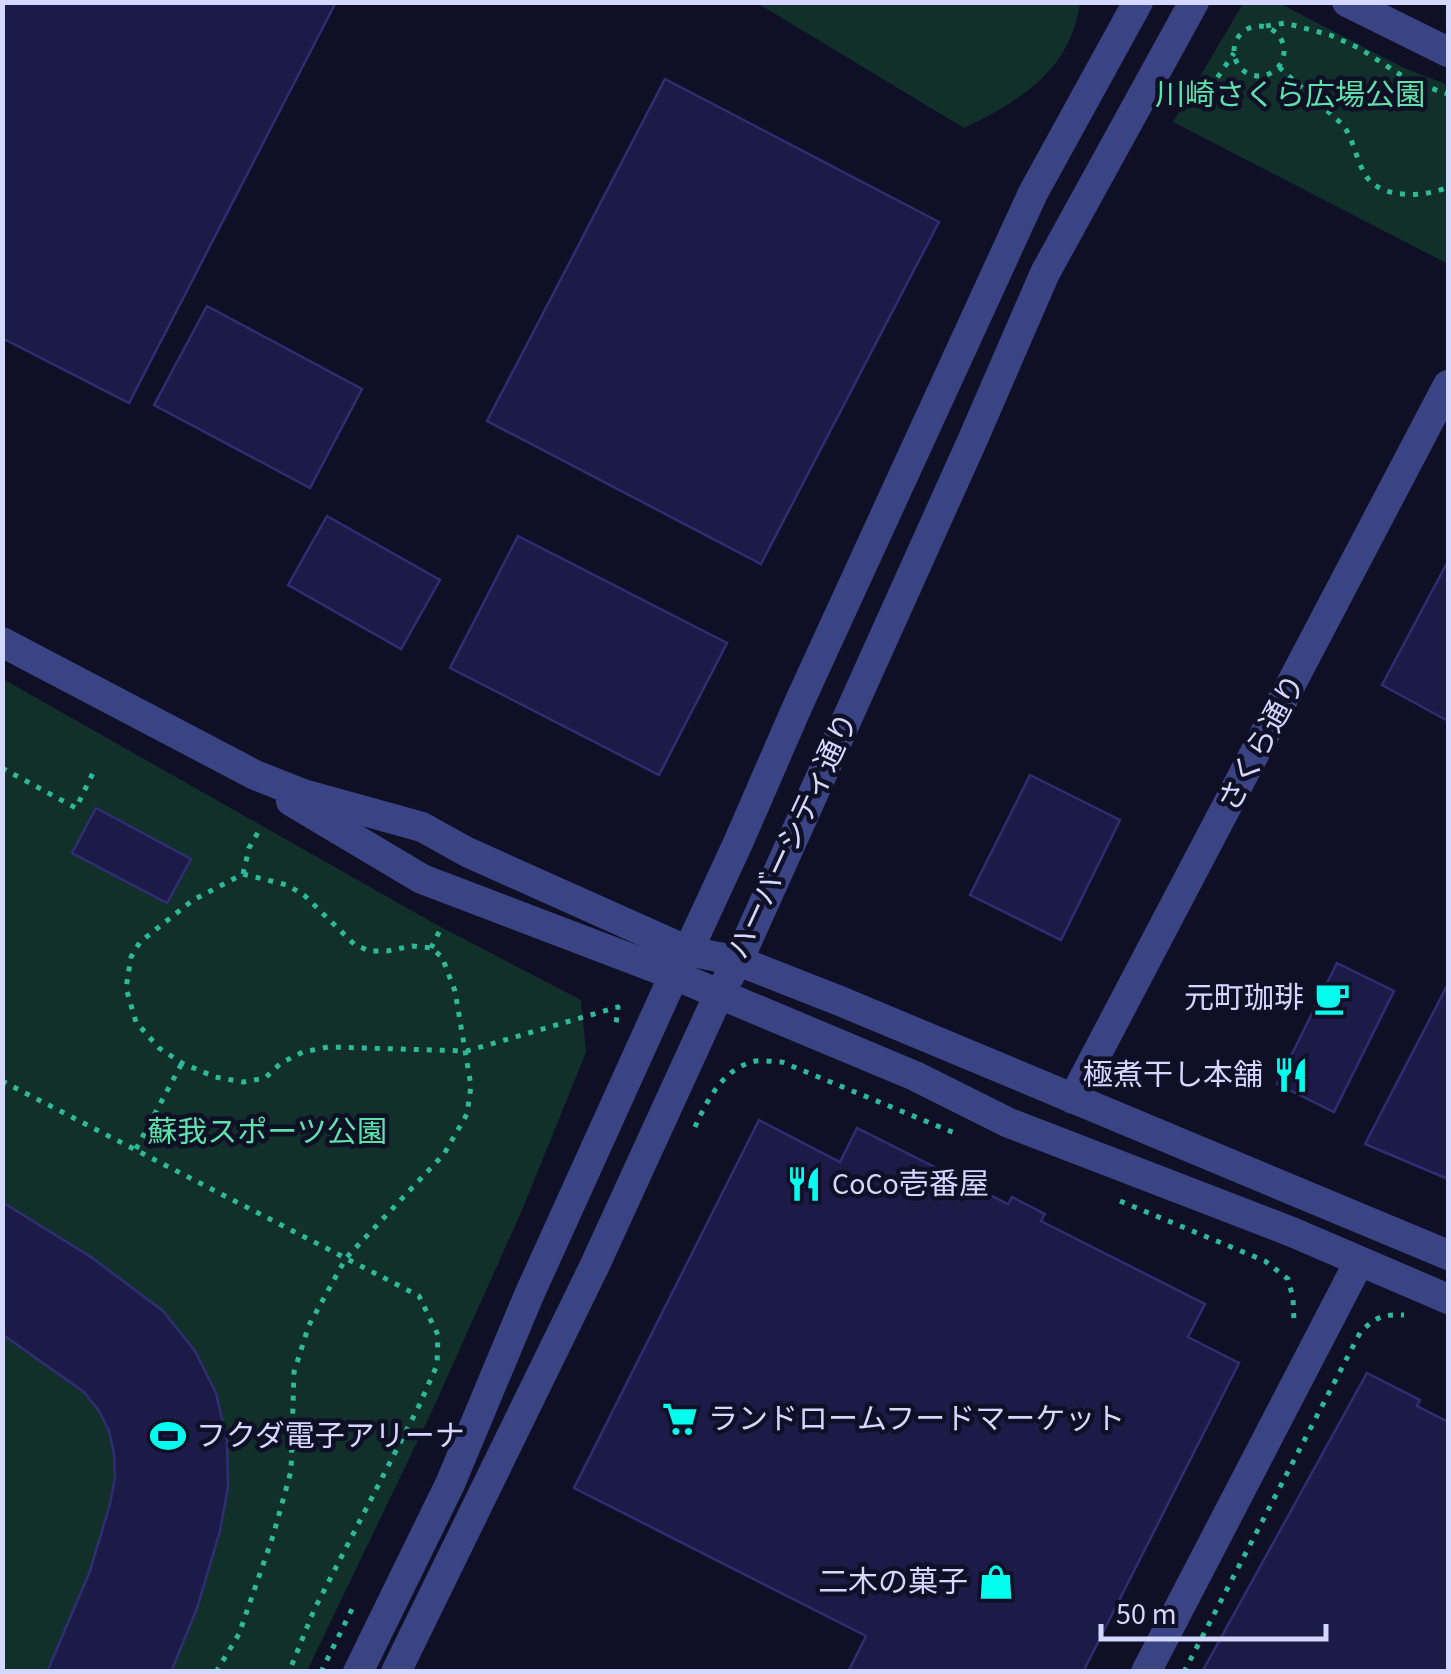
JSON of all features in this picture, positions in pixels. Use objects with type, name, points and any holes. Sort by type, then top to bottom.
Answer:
[{"type":"street","name":"ハーバーシティ通り","points":[[358,1672],[450,1484],[529,1295],[1032,193],[1138,2]]},
{"type":"street","name":"ハーバーシティ通り","points":[[396,1672],[594,1267],[718,994],[738,961],[1045,273],[1194,2]]},
{"type":"street","points":[[1348,2],[1448,52]]},
{"type":"street","name":"さくら通り","points":[[1072,1099],[1448,385]]},
{"type":"street","points":[[2,642],[255,775],[303,794],[422,827],[681,963],[718,994],[916,1076],[1009,1123],[1242,1212],[1448,1299]]},
{"type":"street","points":[[255,775],[294,804],[422,880],[681,963],[738,961],[1448,1255]]},
{"type":"street","points":[[402,869],[397,860],[397,843],[407,830],[422,827]]},
{"type":"street","points":[[1146,1672],[1359,1262]]},
{"type":"path","points":[[1266,26],[1281,39],[1283,58],[1271,73],[1252,75],[1237,62],[1235,43],[1247,28],[1285,23],[1360,48],[1410,81],[1448,94]]},
{"type":"path","points":[[1202,99],[1234,53]]},
{"type":"path","points":[[1278,67],[1343,125],[1373,184],[1405,194],[1448,187]]},
{"type":"path","points":[[2,768],[76,808],[93,773]]},
{"type":"path","points":[[243,874],[249,848],[260,829]]},
{"type":"path","points":[[216,1672],[239,1634],[291,1471],[294,1372],[309,1324],[346,1258],[444,1154],[467,1114],[472,1086],[467,1050],[455,991],[442,957],[431,948],[412,946],[369,951],[354,944],[304,894],[287,885],[243,874],[193,900],[140,942],[131,958],[126,988],[136,1022],[159,1048],[182,1063],[215,1078],[243,1082],[264,1078],[281,1063],[303,1052],[328,1047],[467,1050],[618,1006]]},
{"type":"path","points":[[431,948],[440,930]]},
{"type":"path","points":[[688,1139],[724,1078],[754,1062],[782,1062],[961,1136]]},
{"type":"path","points":[[136,1150],[182,1063]]},
{"type":"path","points":[[2,1080],[419,1296],[438,1335],[437,1365],[418,1408],[314,1610],[289,1672]]},
{"type":"path","points":[[1104,1194],[1265,1261],[1288,1279],[1294,1324]]},
{"type":"path","points":[[1184,1672],[1362,1330],[1376,1318],[1390,1314],[1408,1316]]},
{"type":"green space","name":"川崎さくら広場公園","points":[[1244,2],[1279,3],[1402,67],[1448,85],[1448,264],[1173,122]]},
{"type":"green space","points":[[757,3],[1080,3],[1066,47],[1040,80],[1005,106],[964,128]]},
{"type":"green space","name":"蘇我スポーツ公園","points":[[3,679],[437,925],[581,1000],[586,1052],[523,1208],[432,1411],[307,1671],[3,1671]]},
{"type":"building","points":[[2,2],[336,2],[129,403],[2,338]]},
{"type":"building","points":[[665,79],[939,222],[761,564],[487,421]]},
{"type":"building","points":[[207,306],[362,389],[310,488],[154,405]]},
{"type":"building","points":[[327,516],[440,580],[401,649],[288,585]]},
{"type":"building","points":[[518,536],[727,643],[659,775],[450,668]]},
{"type":"building","points":[[1448,561],[1448,721],[1382,685]]},
{"type":"building","points":[[1030,775],[1120,820],[1061,940],[970,895]]},
{"type":"building","points":[[96,808],[191,859],[167,903],[72,853]]},
{"type":"building","points":[[1337,963],[1394,991],[1334,1112],[1277,1084]]},
{"type":"building","points":[[1448,984],[1448,1179],[1365,1144]]},
{"type":"building","points":[[759,1120],[840,1162],[857,1128],[1008,1204],[1012,1197],[1045,1214],[1041,1221],[1205,1304],[1188,1337],[1239,1363],[1083,1672],[848,1672],[866,1636],[574,1488]]},
{"type":"building","name":"フクダ電子アリーナ","points":[[2,1202],[91,1257],[163,1311],[195,1351],[216,1393],[227,1441],[228,1487],[220,1531],[197,1608],[171,1672],[47,1672],[90,1571],[110,1504],[114,1454],[109,1431],[84,1392],[2,1334]]},
{"type":"building","points":[[1367,1373],[1420,1400],[1417,1406],[1448,1422],[1448,1672],[1202,1672]]},
{"type":"place","name":"元町珈琲","points":[[1332,998]]},
{"type":"place","name":"極煮干し本舗","points":[[1291,1075]]},
{"type":"place","name":"CoCo壱番屋","points":[[804,1184]]},
{"type":"place","name":"ランドロームフードマーケット","points":[[680,1419]]},
{"type":"place","name":"フクダ電子アリーナ","points":[[168,1436]]},
{"type":"place","name":"二木の菓子","points":[[996,1582]]}]
